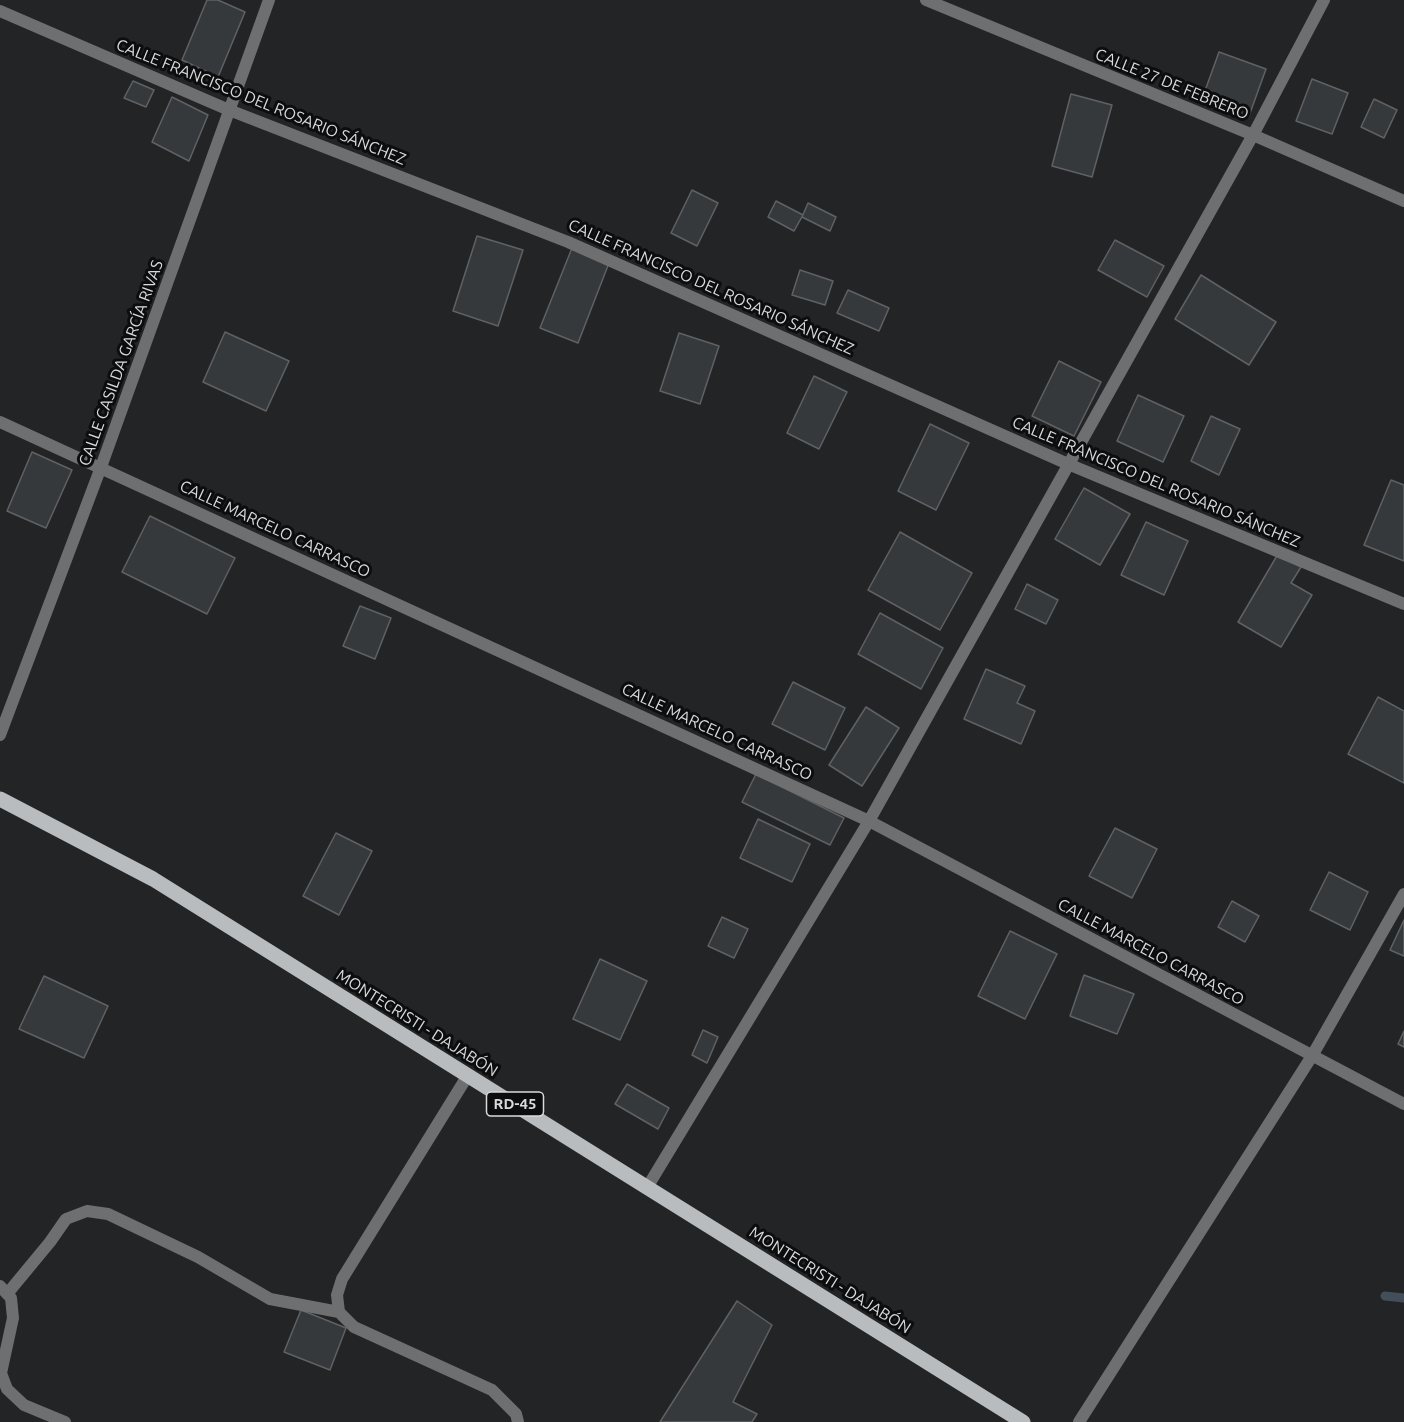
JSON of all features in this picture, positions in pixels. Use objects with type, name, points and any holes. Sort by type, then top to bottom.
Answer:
[{"type":"main road","name":"MONTECRISTI - DAJABÓN","points":[[0,799],[153,879],[648,1186],[1003,1417],[1023,1422]]},
{"type":"street","name":"CALLE CASILDA GARCÍA RIVAS","points":[[0,735],[101,467],[269,0]]},
{"type":"street","name":"CALLE 27 DE FEBRERO","points":[[926,0],[1253,135],[1404,201]]},
{"type":"street","points":[[648,1186],[869,820],[1253,135],[1324,0]]},
{"type":"street","name":"CALLE FRANCISCO DEL ROSARIO SÁNCHEZ","points":[[0,11],[229,110],[568,242],[1068,464],[1404,604]]},
{"type":"street","name":"CALLE MARCELO CARRASCO","points":[[0,422],[869,820],[1404,1104]]},
{"type":"street","points":[[1079,1422],[1312,1056],[1404,894]]},
{"type":"street","points":[[339,1312],[337,1294],[342,1279],[468,1075]]},
{"type":"street","points":[[65,1422],[24,1405],[7,1389],[0,1373],[13,1318],[11,1298],[4,1290],[50,1242],[66,1219],[87,1211],[108,1214],[198,1257],[270,1299],[339,1312],[354,1327],[492,1390],[516,1414],[518,1422]]},
{"type":"building","points":[[207,0],[218,0],[245,12],[218,77],[182,60]]},
{"type":"building","points":[[1219,52],[1266,69],[1249,116],[1202,99]]},
{"type":"building","points":[[1312,79],[1348,93],[1332,134],[1296,121]]},
{"type":"building","points":[[133,81],[154,90],[146,107],[124,98]]},
{"type":"building","points":[[1071,94],[1112,105],[1092,177],[1052,166]]},
{"type":"building","points":[[172,97],[208,115],[189,161],[152,142]]},
{"type":"building","points":[[1374,99],[1397,110],[1384,138],[1361,127]]},
{"type":"building","points":[[692,190],[718,203],[697,246],[671,233]]},
{"type":"building","points":[[776,201],[803,215],[794,231],[768,217]]},
{"type":"building","points":[[808,203],[836,217],[830,231],[802,217]]},
{"type":"building","points":[[477,236],[523,250],[498,326],[453,311]]},
{"type":"building","points":[[1115,240],[1164,266],[1147,297],[1098,270]]},
{"type":"building","points":[[572,248],[609,263],[578,343],[540,328]]},
{"type":"building","points":[[800,270],[833,281],[825,305],[792,295]]},
{"type":"building","points":[[1201,275],[1276,322],[1249,365],[1175,319]]},
{"type":"building","points":[[848,290],[889,308],[879,331],[837,313]]},
{"type":"building","points":[[225,332],[289,361],[266,411],[203,382]]},
{"type":"building","points":[[679,333],[719,346],[700,404],[660,391]]},
{"type":"building","points":[[1059,361],[1101,382],[1074,436],[1032,416]]},
{"type":"building","points":[[814,376],[847,392],[819,449],[787,433]]},
{"type":"building","points":[[1138,395],[1184,416],[1163,462],[1117,441]]},
{"type":"building","points":[[1211,416],[1240,429],[1219,475],[1191,461]]},
{"type":"building","points":[[930,424],[969,443],[936,510],[898,491]]},
{"type":"building","points":[[32,452],[72,470],[46,528],[7,511]]},
{"type":"building","points":[[1391,480],[1404,485],[1404,561],[1364,545]]},
{"type":"building","points":[[1084,488],[1130,514],[1100,565],[1055,539]]},
{"type":"building","points":[[150,516],[235,558],[207,614],[122,572]]},
{"type":"building","points":[[1146,522],[1188,541],[1164,595],[1121,575]]},
{"type":"building","points":[[900,532],[972,573],[940,630],[868,590]]},
{"type":"building","points":[[1278,554],[1301,567],[1291,583],[1312,595],[1281,647],[1238,622]]},
{"type":"building","points":[[1027,584],[1058,600],[1046,624],[1015,609]]},
{"type":"building","points":[[360,606],[391,618],[375,659],[343,646]]},
{"type":"building","points":[[880,613],[943,648],[921,689],[858,654]]},
{"type":"building","points":[[986,669],[1025,686],[1017,703],[1035,711],[1021,744],[964,719]]},
{"type":"building","points":[[793,682],[845,708],[825,750],[772,724]]},
{"type":"building","points":[[1378,697],[1404,711],[1404,783],[1348,754]]},
{"type":"building","points":[[866,707],[899,728],[862,786],[829,765]]},
{"type":"building","points":[[756,774],[844,818],[830,845],[742,802]]},
{"type":"building","points":[[758,819],[810,844],[792,882],[740,858]]},
{"type":"building","points":[[1115,828],[1157,849],[1132,898],[1089,876]]},
{"type":"building","points":[[336,833],[372,851],[339,915],[303,896]]},
{"type":"building","points":[[1329,872],[1368,892],[1350,930],[1310,910]]},
{"type":"building","points":[[1232,901],[1259,916],[1245,942],[1218,927]]},
{"type":"building","points":[[722,917],[748,929],[734,958],[708,946]]},
{"type":"building","points":[[1404,920],[1404,956],[1390,950]]},
{"type":"building","points":[[1010,931],[1057,954],[1025,1019],[978,996]]},
{"type":"building","points":[[600,959],[647,981],[620,1040],[573,1019]]},
{"type":"building","points":[[1084,975],[1134,994],[1117,1034],[1070,1016]]},
{"type":"building","points":[[44,976],[108,1006],[84,1058],[19,1029]]},
{"type":"building","points":[[703,1030],[718,1037],[707,1063],[692,1055]]},
{"type":"building","points":[[1404,1031],[1404,1047],[1398,1044]]},
{"type":"building","points":[[627,1084],[669,1108],[658,1129],[615,1104]]},
{"type":"building","points":[[737,1301],[772,1325],[733,1402],[757,1414],[752,1422],[660,1422]]},
{"type":"building","points":[[301,1310],[346,1328],[330,1370],[284,1352]]},
{"type":"waterway","points":[[1385,1296],[1404,1298]]}]
